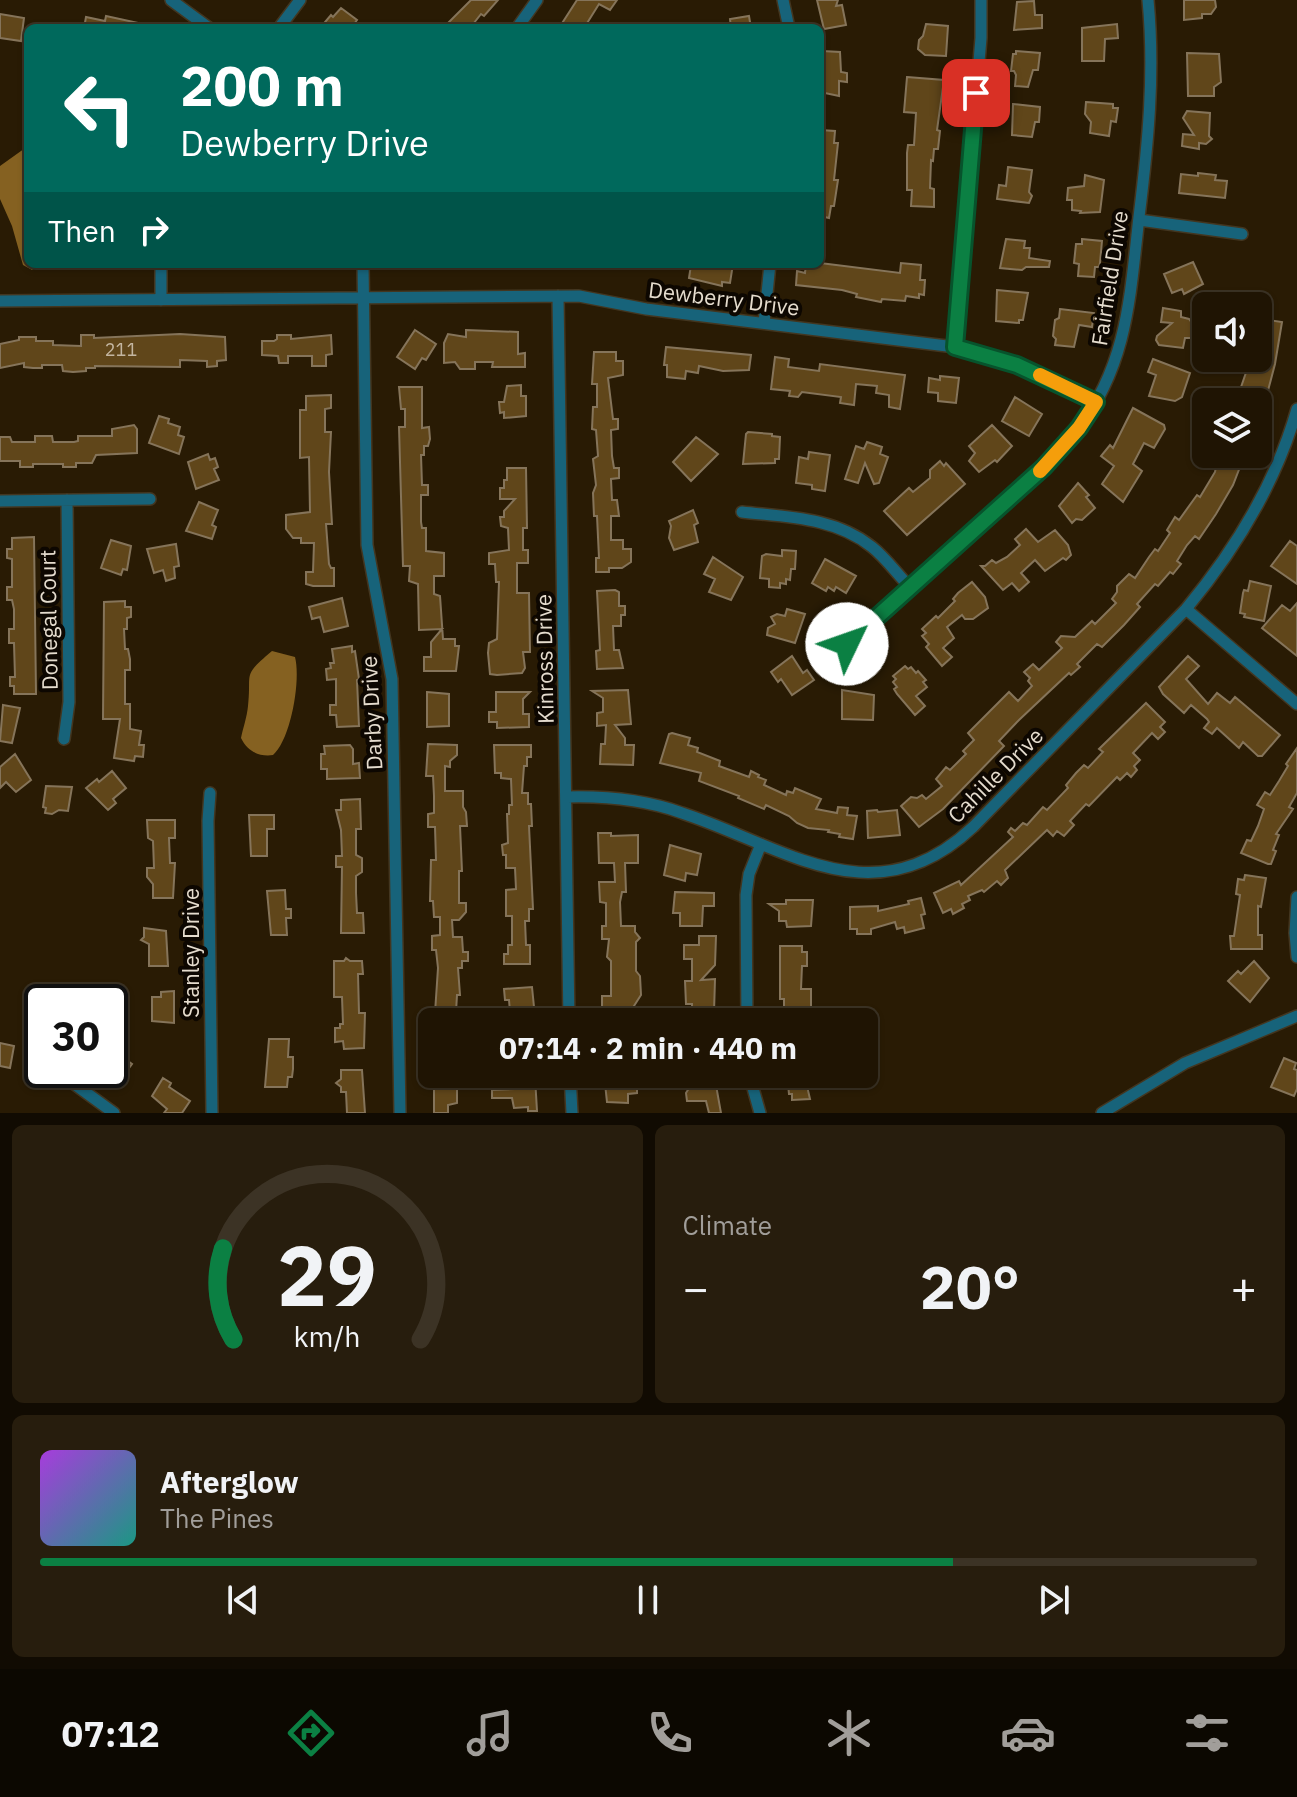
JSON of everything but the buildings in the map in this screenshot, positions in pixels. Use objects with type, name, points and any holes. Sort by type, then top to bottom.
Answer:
[{"type":"street","points":[[171,0],[204,24]]},
{"type":"street","points":[[282,24],[300,0]]},
{"type":"street","points":[[520,24],[537,0]]},
{"type":"street","points":[[783,0],[788,24]]},
{"type":"street","points":[[955,347],[980,52],[981,0]]},
{"type":"street","name":"Fairfield Drive","points":[[847,644],[1044,467],[1079,428],[1112,370],[1130,303],[1152,99],[1148,0]]},
{"type":"street","points":[[1139,220],[1242,234]]},
{"type":"street","points":[[161,268],[161,300]]},
{"type":"street","name":"Darby Drive","points":[[363,268],[367,545],[392,679],[400,1113]]},
{"type":"street","points":[[764,323],[770,268]]},
{"type":"street","name":"Kinross Drive","points":[[558,296],[569,1008]]},
{"type":"street","name":"Dewberry Drive","points":[[0,301],[579,296],[646,309],[955,347],[1017,365],[1096,402]]},
{"type":"street","name":"Cahille Drive","points":[[567,797],[614,799],[661,806],[815,866],[845,872],[893,869],[935,855],[973,827],[1186,609],[1216,571],[1257,505],[1282,453],[1297,409]]},
{"type":"street","points":[[0,501],[150,499]]},
{"type":"street","name":"Donegal Court","points":[[64,739],[69,702],[67,500]]},
{"type":"street","points":[[742,512],[805,519],[849,532],[873,548],[910,587]]},
{"type":"street","points":[[1186,609],[1297,704]]},
{"type":"street","name":"Stanley Drive","points":[[210,793],[212,1113]]},
{"type":"street","points":[[747,1008],[746,895],[752,865],[761,844]]},
{"type":"street","points":[[1297,897],[1297,957]]},
{"type":"street","points":[[1102,1113],[1185,1063],[1297,1016]]},
{"type":"street","points":[[80,1088],[114,1113]]},
{"type":"street","points":[[571,1088],[572,1113]]},
{"type":"street","points":[[753,1088],[760,1113]]},
{"type":"shaded area","points":[[24,149],[24,266],[0,199],[0,166]]},
{"type":"shaded area","points":[[272,651],[295,657],[297,680],[285,736],[273,755],[268,755],[250,750],[241,738],[250,676]]},
{"type":"slow traffic","points":[[1040,375],[1096,402],[1062,450],[1040,471]]},
{"type":"route","points":[[847,644],[1062,450],[1096,402],[1017,365],[955,347],[976,93]]}]
